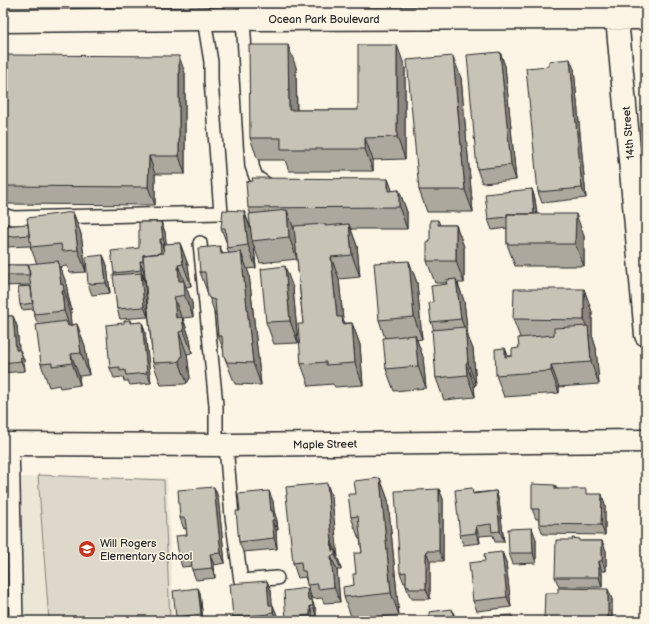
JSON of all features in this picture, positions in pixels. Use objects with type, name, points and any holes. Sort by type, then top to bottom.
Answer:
[{"type":"street","name":"Ocean Park Boulevard","points":[[3,21],[243,19],[616,10],[646,18]]},
{"type":"street","name":"14th Street","points":[[616,10],[643,272],[646,335]]},
{"type":"street","name":"Maple Street","points":[[8,444],[221,445],[646,441]]},
{"type":"lane","points":[[3,216],[13,218],[221,213],[211,62],[204,19]]},
{"type":"lane","points":[[243,19],[252,166],[256,177],[271,188],[286,190]]},
{"type":"lane","points":[[200,243],[216,405],[241,581],[277,578]]},
{"type":"lane","points":[[8,444],[16,621]]},
{"type":"shaded area","name":"Will Rogers Elementary School","points":[[38,475],[164,480],[170,621],[49,621]]},
{"type":"shaded area","name":"Will Rogers Elementary School","points":[[3,477],[167,478],[174,621],[3,621]]},
{"type":"building","points":[[249,45],[288,45],[289,110],[358,110],[358,45],[397,45],[397,137],[365,138],[365,149],[281,149],[281,138],[250,138]]},
{"type":"building","points":[[500,52],[511,165],[477,169],[467,55]]},
{"type":"building","points":[[3,55],[179,56],[179,156],[149,156],[148,187],[3,186]]},
{"type":"building","points":[[453,56],[465,190],[419,190],[407,60]]},
{"type":"building","points":[[570,59],[582,188],[538,192],[526,68],[549,66],[549,61]]},
{"type":"building","points":[[252,178],[388,179],[388,191],[399,190],[399,207],[248,208],[246,182],[253,181]]},
{"type":"building","points":[[532,189],[534,214],[507,214],[507,217],[488,219],[485,194]]},
{"type":"building","points":[[223,210],[244,211],[248,245],[227,248],[225,228],[221,228]]},
{"type":"building","points":[[287,210],[289,237],[252,241],[249,214]]},
{"type":"building","points":[[73,212],[78,250],[62,251],[61,244],[31,247],[27,218]]},
{"type":"building","points":[[507,214],[576,214],[575,244],[507,244]]},
{"type":"building","points":[[430,220],[438,220],[438,225],[456,225],[456,261],[427,261],[427,242],[430,242]]},
{"type":"building","points":[[139,222],[161,222],[163,239],[160,239],[161,253],[143,255],[143,261],[140,261],[141,270],[114,273],[111,251],[139,248]]},
{"type":"building","points":[[28,224],[29,235],[3,237],[3,226]]},
{"type":"building","points":[[325,224],[325,226],[349,224],[352,255],[331,257],[337,317],[342,317],[343,324],[352,323],[355,363],[326,365],[326,362],[301,364],[298,324],[303,324],[294,226]]},
{"type":"building","points":[[180,243],[183,264],[178,265],[179,281],[184,281],[185,295],[174,297],[176,318],[182,317],[184,331],[179,332],[182,356],[179,361],[176,362],[153,363],[143,255],[164,253],[163,244]]},
{"type":"building","points":[[220,246],[221,254],[241,252],[253,363],[227,362],[224,356],[222,336],[218,336],[215,300],[208,297],[205,272],[200,272],[198,248]]},
{"type":"building","points":[[103,255],[106,283],[88,284],[86,257]]},
{"type":"building","points":[[58,261],[61,285],[63,284],[64,291],[62,291],[64,311],[34,314],[28,264]]},
{"type":"building","points":[[409,261],[414,317],[379,320],[374,263]]},
{"type":"building","points":[[3,265],[29,265],[30,275],[3,275]]},
{"type":"building","points":[[285,266],[290,321],[266,322],[261,269]]},
{"type":"building","points":[[141,273],[144,307],[117,309],[113,275]]},
{"type":"building","points":[[456,279],[461,319],[431,322],[429,303],[433,302],[431,286],[447,284],[446,280]]},
{"type":"building","points":[[31,286],[33,303],[20,305],[18,287]]},
{"type":"building","points":[[514,289],[584,289],[584,320],[513,319]]},
{"type":"building","points":[[3,316],[13,316],[16,350],[20,350],[21,361],[3,363]]},
{"type":"building","points":[[130,320],[130,323],[142,322],[147,373],[126,375],[125,370],[120,371],[120,367],[110,368],[106,325],[124,323],[124,321]]},
{"type":"building","points":[[66,321],[68,326],[77,324],[81,353],[71,354],[72,363],[52,366],[52,363],[41,364],[36,325]]},
{"type":"building","points":[[588,326],[591,362],[551,365],[551,371],[496,375],[495,349],[505,348],[505,357],[512,356],[512,349],[519,348],[518,338],[554,335],[554,328]]},
{"type":"building","points":[[465,327],[468,363],[466,363],[467,375],[436,378],[432,330]]},
{"type":"building","points":[[415,335],[418,366],[386,369],[383,338]]},
{"type":"building","points":[[380,478],[391,593],[344,597],[343,587],[354,585],[353,574],[356,574],[354,553],[362,553],[358,516],[351,517],[348,494],[356,494],[354,481]]},
{"type":"building","points":[[327,483],[332,551],[335,550],[335,555],[331,556],[334,587],[318,589],[318,584],[307,585],[305,571],[302,571],[301,562],[293,563],[286,487]]},
{"type":"building","points":[[532,484],[555,485],[555,489],[586,489],[586,494],[602,494],[601,525],[539,524],[539,509],[532,509]]},
{"type":"building","points":[[214,487],[221,553],[210,554],[212,568],[192,570],[191,555],[179,557],[176,536],[187,535],[185,518],[180,518],[178,490]]},
{"type":"building","points":[[472,488],[473,494],[496,491],[500,531],[492,532],[491,524],[476,526],[476,533],[460,535],[455,490]]},
{"type":"building","points":[[439,489],[439,551],[426,551],[426,589],[409,589],[409,587],[406,586],[406,572],[400,573],[395,491]]},
{"type":"building","points":[[269,491],[271,511],[273,511],[274,520],[272,520],[274,538],[239,542],[236,511],[240,511],[238,494]]},
{"type":"building","points":[[532,528],[533,553],[509,553],[508,529]]},
{"type":"building","points":[[572,538],[580,539],[579,541],[602,541],[602,561],[599,561],[599,577],[555,577],[556,540],[573,540]]},
{"type":"building","points":[[502,552],[507,597],[473,601],[469,563],[485,561],[484,554]]},
{"type":"building","points":[[267,581],[269,605],[273,605],[273,612],[269,613],[270,614],[233,617],[230,584]]},
{"type":"building","points":[[198,588],[201,614],[176,617],[173,591]]},
{"type":"building","points":[[307,588],[308,600],[312,600],[313,606],[310,606],[310,615],[302,616],[303,621],[286,621],[284,591]]},
{"type":"building","points":[[558,588],[608,589],[608,621],[550,621],[550,619],[544,619],[545,593],[558,593]]},
{"type":"building","points":[[452,609],[454,621],[430,621],[429,612]]},
{"type":"building","points":[[512,615],[512,621],[485,621],[485,617]]},
{"type":"place","name":"Will Rogers Elementary School","points":[[87,549]]}]
